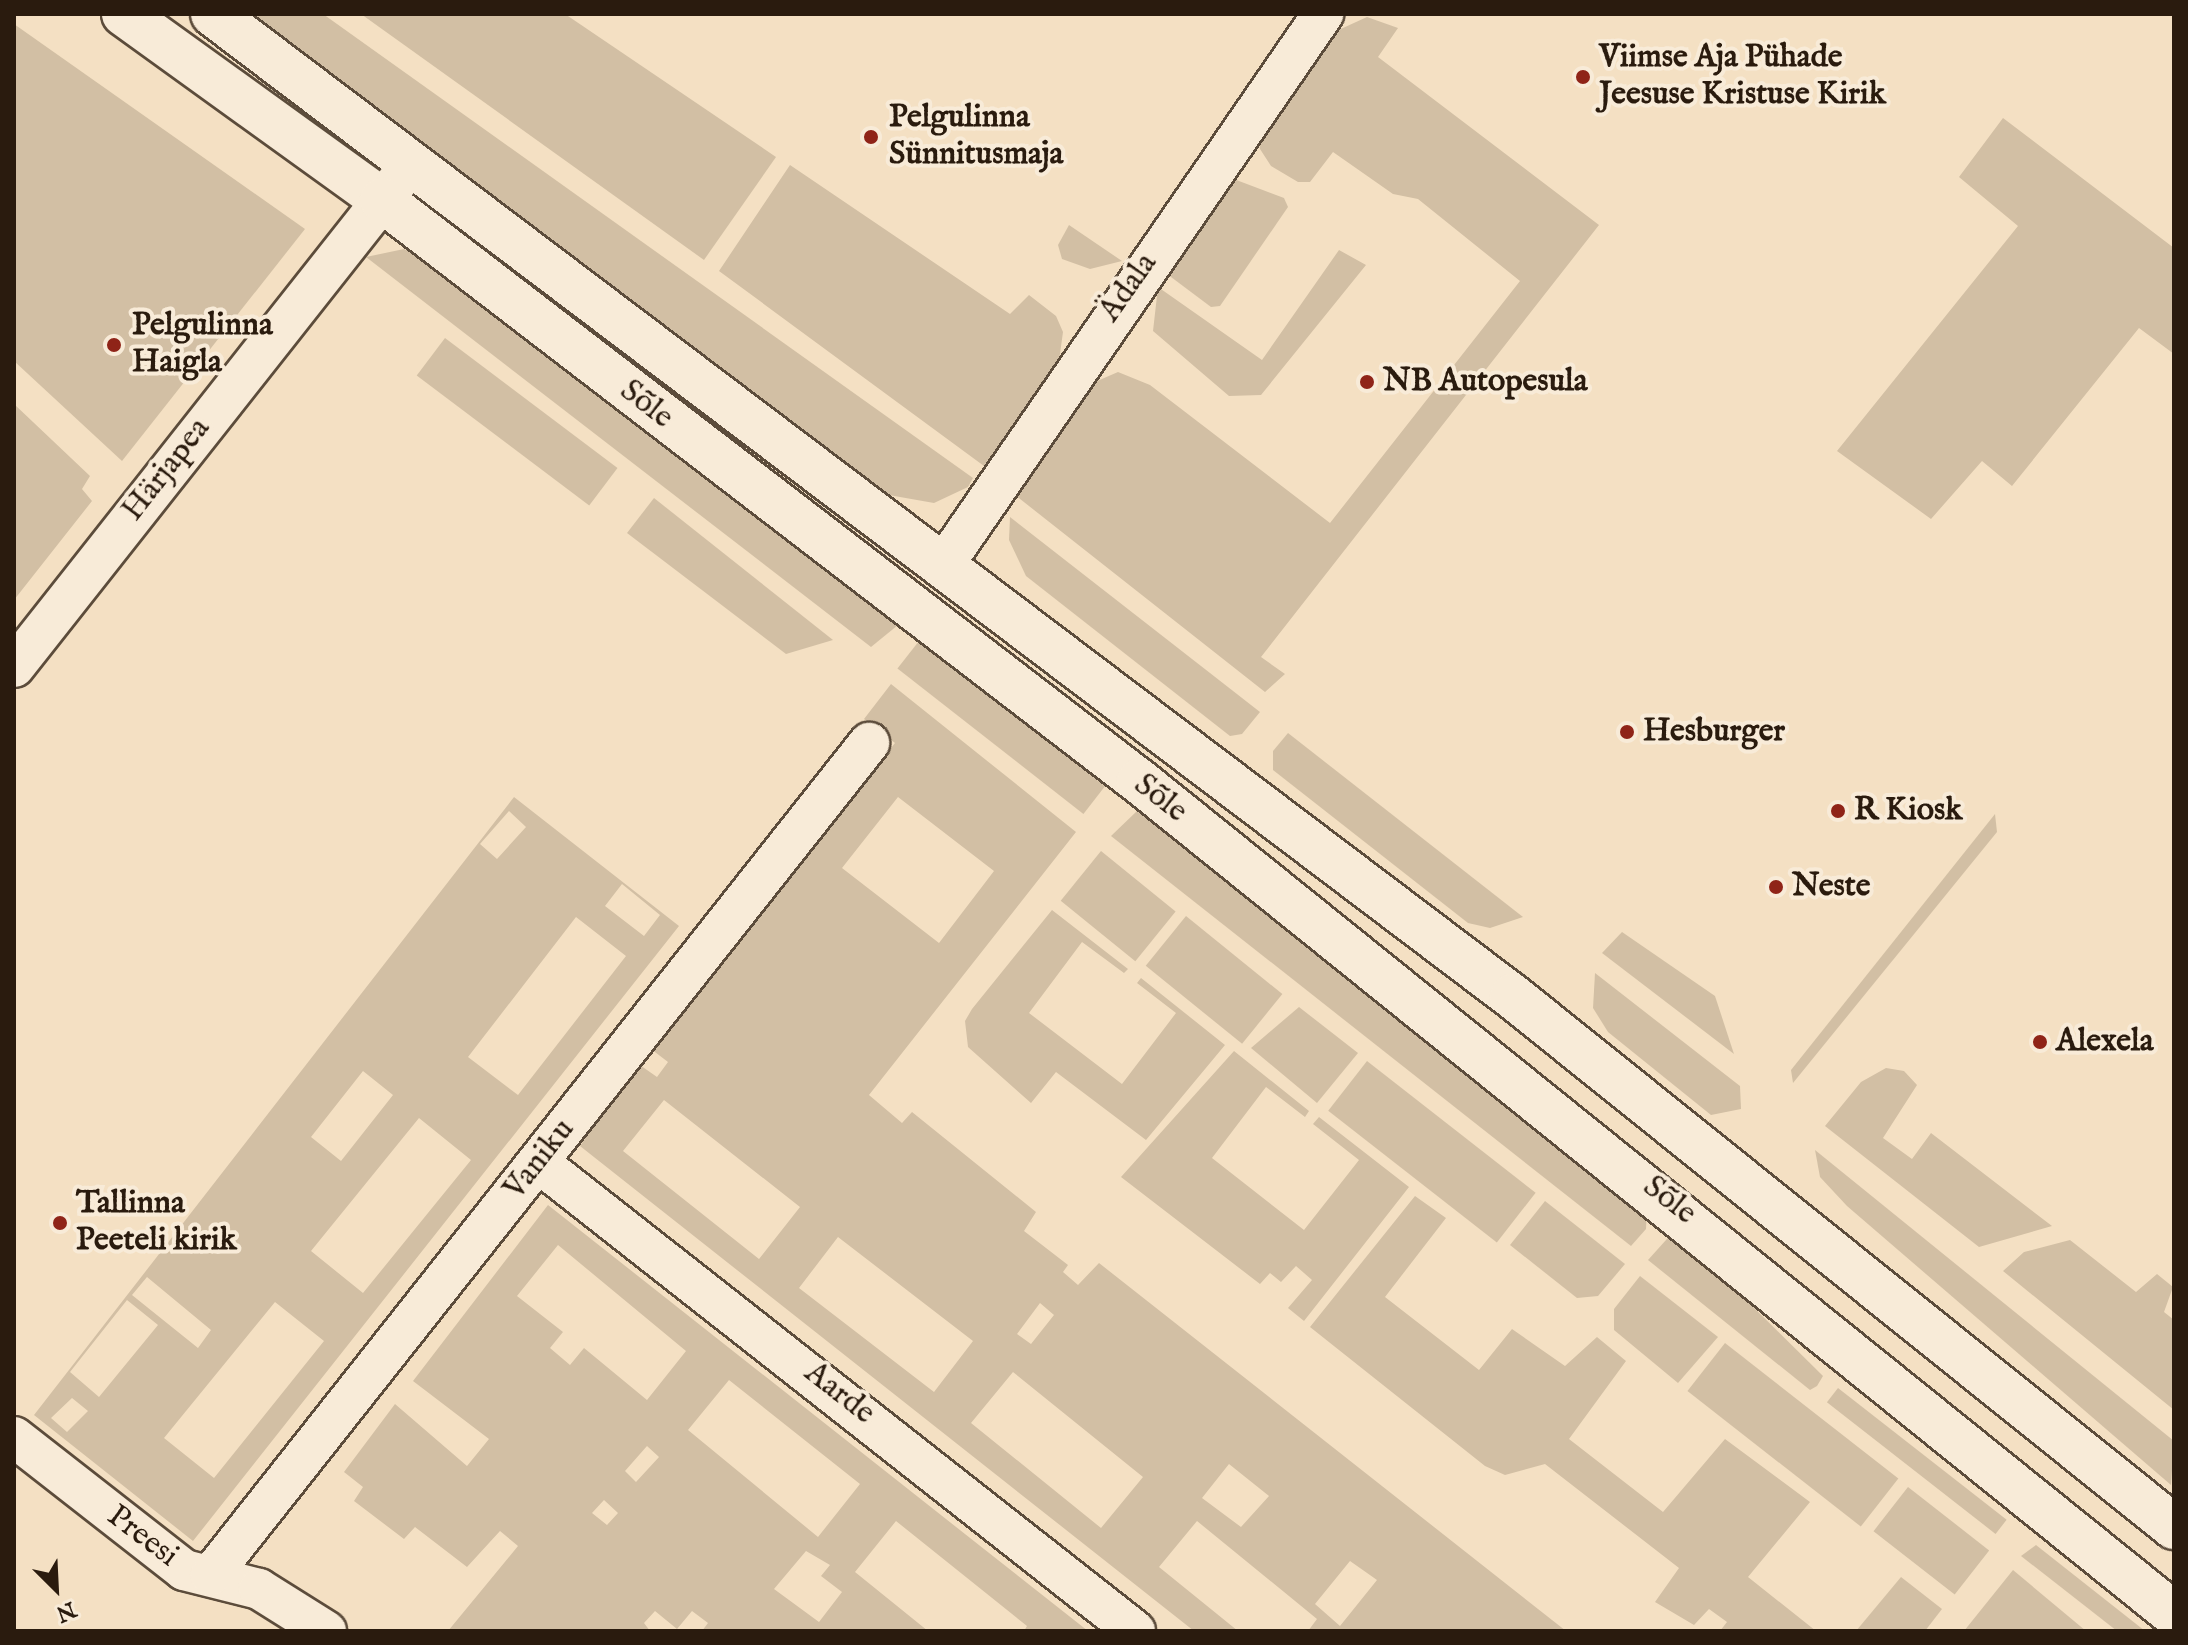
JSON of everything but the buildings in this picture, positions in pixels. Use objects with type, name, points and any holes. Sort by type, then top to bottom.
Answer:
[{"type":"main road","name":"Sõle","points":[[124,14],[382,200],[1139,781],[1703,1227],[2174,1614]]},
{"type":"main road","name":"Sõle","points":[[213,14],[413,162],[942,567],[1512,996],[2174,1527]]},
{"type":"street","name":"Ädala","points":[[942,567],[1323,14]]},
{"type":"street","name":"Härjapea","points":[[14,667],[413,162]]},
{"type":"street","name":"Vaniku","points":[[211,1575],[869,743]]},
{"type":"street","name":"Aarde","points":[[538,1162],[1135,1631]]},
{"type":"street","name":"Preesi","points":[[14,1437],[184,1570],[259,1589],[326,1631]]},
{"type":"shaded area","points":[[242,14],[323,14],[973,478],[968,487],[934,503],[883,494]]},
{"type":"shaded area","points":[[361,14],[565,14],[776,157],[704,260]]},
{"type":"shaded area","points":[[1367,17],[1398,28],[1378,57],[1599,225],[1261,657],[1285,674],[1265,692],[1015,495],[1095,382],[1118,372],[1150,385],[1330,523],[1520,281],[1418,199],[1393,194],[1333,152],[1310,182],[1298,182],[1271,166],[1260,149],[1258,136],[1332,33]]},
{"type":"shaded area","name":"Pelgulinna Haigla","points":[[14,24],[305,229],[122,461],[14,361]]},
{"type":"shaded area","points":[[2003,118],[2174,248],[2174,354],[2139,328],[2012,486],[1982,461],[1931,519],[1837,451],[2018,226],[1959,177]]},
{"type":"shaded area","points":[[790,165],[1010,314],[1029,295],[1056,316],[1063,332],[1059,361],[984,466],[719,271]]},
{"type":"shaded area","points":[[1231,178],[1284,198],[1288,207],[1220,306],[1211,307],[1167,274]]},
{"type":"shaded area","points":[[1069,225],[1122,261],[1090,269],[1062,259],[1058,245]]},
{"type":"shaded area","points":[[404,249],[436,263],[898,625],[871,647],[366,257]]},
{"type":"shaded area","points":[[1339,250],[1366,265],[1261,395],[1229,396],[1153,331],[1158,287],[1262,360]]},
{"type":"shaded area","points":[[445,338],[618,468],[589,506],[417,376]]},
{"type":"shaded area","points":[[14,404],[90,476],[82,489],[92,501],[14,600]]},
{"type":"shaded area","points":[[654,498],[833,640],[786,654],[627,533]]},
{"type":"shaded area","points":[[1010,517],[1260,712],[1242,734],[1230,736],[1026,576],[1009,540]]},
{"type":"shaded area","points":[[919,641],[1105,786],[1083,814],[897,669]]},
{"type":"shaded area","points":[[891,684],[1076,832],[869,1095],[902,1123],[912,1112],[1036,1212],[1024,1231],[1068,1265],[1063,1272],[1078,1285],[1099,1263],[1566,1631],[1308,1631],[1317,1619],[1197,1521],[1159,1567],[1238,1631],[1194,1631],[580,1146],[637,1063],[657,1077],[668,1062],[651,1049],[895,743],[864,719]],"holes":[[[898,797],[994,871],[939,943],[842,868]],[[664,1100],[800,1207],[759,1259],[623,1151]],[[838,1237],[973,1341],[934,1392],[799,1288]],[[1040,1303],[1054,1315],[1031,1344],[1017,1334]],[[1013,1372],[1143,1477],[1101,1528],[971,1423]],[[1229,1464],[1269,1496],[1241,1527],[1202,1498]],[[1350,1561],[1377,1580],[1340,1626],[1315,1604]]]},
{"type":"shaded area","points":[[1288,733],[1523,917],[1490,928],[1468,923],[1273,770],[1273,751]]},
{"type":"shaded area","points":[[514,797],[679,926],[193,1541],[34,1415]],"holes":[[[509,811],[526,827],[497,859],[480,844]],[[622,884],[660,915],[644,936],[605,906]],[[576,917],[626,956],[518,1095],[468,1057]],[[363,1071],[393,1095],[341,1161],[311,1137]],[[419,1118],[471,1160],[363,1293],[311,1251]],[[147,1277],[211,1330],[198,1348],[132,1295]],[[127,1300],[158,1325],[99,1397],[70,1372]],[[275,1302],[324,1341],[214,1478],[164,1438]],[[72,1398],[88,1411],[67,1432],[51,1418]]]},
{"type":"shaded area","points":[[1137,811],[1647,1209],[1646,1229],[1631,1246],[1111,836]]},
{"type":"shaded area","points":[[1995,814],[1997,832],[1793,1083],[1791,1070]]},
{"type":"shaded area","points":[[1101,851],[1176,911],[1135,961],[1061,901]]},
{"type":"shaded area","points":[[1052,910],[1128,969],[1124,973],[1082,942],[1029,1013],[1122,1084],[1176,1013],[1137,983],[1141,978],[1225,1045],[1146,1140],[1056,1072],[1031,1103],[968,1047],[965,1021],[972,1009]]},
{"type":"shaded area","points":[[1186,916],[1282,994],[1242,1044],[1146,966]]},
{"type":"shaded area","points":[[1622,932],[1715,996],[1734,1054],[1602,953]]},
{"type":"shaded area","points":[[1595,973],[1740,1086],[1741,1109],[1711,1115],[1608,1032],[1593,1008]]},
{"type":"shaded area","points":[[1299,1007],[1358,1053],[1317,1103],[1251,1048]]},
{"type":"shaded area","points":[[1234,1051],[1309,1111],[1305,1117],[1266,1087],[1212,1158],[1304,1230],[1359,1160],[1313,1124],[1319,1117],[1409,1187],[1304,1321],[1288,1308],[1312,1280],[1296,1266],[1281,1282],[1270,1273],[1260,1284],[1121,1177]]},
{"type":"shaded area","points":[[1367,1061],[1536,1193],[1497,1242],[1328,1111]]},
{"type":"shaded area","points":[[1886,1068],[1904,1071],[1917,1085],[1883,1138],[1912,1159],[1931,1133],[2052,1226],[1979,1247],[1825,1126],[1861,1082]]},
{"type":"shaded area","points":[[1815,1150],[2174,1441],[2171,1485],[1847,1206],[1820,1177]]},
{"type":"shaded area","points":[[1415,1196],[1446,1218],[1385,1297],[1479,1370],[1512,1329],[1565,1366],[1597,1337],[1626,1361],[1569,1439],[1663,1512],[1725,1439],[1810,1502],[1748,1577],[1816,1631],[1720,1631],[1727,1622],[1709,1609],[1694,1625],[1655,1602],[1679,1568],[1545,1464],[1505,1475],[1485,1466],[1310,1327]]},
{"type":"shaded area","points":[[1545,1201],[1625,1264],[1598,1296],[1577,1298],[1510,1245]]},
{"type":"shaded area","points":[[548,1205],[1088,1631],[1024,1631],[1027,1626],[896,1521],[855,1572],[928,1631],[702,1631],[708,1623],[692,1611],[677,1629],[655,1611],[644,1623],[650,1631],[448,1631],[518,1546],[500,1531],[467,1567],[415,1527],[404,1539],[354,1501],[363,1487],[344,1472],[395,1404],[467,1466],[489,1439],[413,1381]],"holes":[[[558,1245],[686,1351],[647,1400],[584,1348],[570,1365],[550,1348],[563,1332],[517,1296]],[[729,1380],[860,1484],[818,1537],[688,1430]],[[647,1446],[659,1457],[636,1482],[625,1471]],[[604,1500],[618,1513],[607,1525],[592,1513]],[[806,1551],[830,1565],[821,1576],[842,1592],[819,1622],[774,1589]]]},
{"type":"shaded area","points":[[1675,1230],[1823,1376],[1817,1386],[1810,1390],[1648,1260]]},
{"type":"shaded area","points":[[2070,1240],[2136,1292],[2157,1274],[2173,1287],[2164,1312],[2174,1320],[2174,1410],[2003,1271],[2024,1252]]},
{"type":"shaded area","points":[[1640,1276],[1718,1337],[1678,1383],[1614,1330],[1614,1309]]},
{"type":"shaded area","points":[[1725,1343],[1898,1478],[1861,1527],[1687,1391]]},
{"type":"shaded area","points":[[1838,1388],[2007,1520],[1996,1534],[1827,1402]]},
{"type":"shaded area","points":[[1908,1487],[1989,1550],[1955,1595],[1874,1531]]},
{"type":"shaded area","points":[[2036,1545],[2145,1631],[2117,1631],[2021,1556]]},
{"type":"shaded area","points":[[2013,1570],[2086,1631],[1964,1631]]},
{"type":"shaded area","points":[[1901,1577],[1942,1609],[1925,1631],[1856,1631]]},
{"type":"place","name":"Viimse Aja Pühade Jeesuse Kristuse Kirik","points":[[1583,77]]},
{"type":"place","name":"Pelgulinna Sünnitusmaja","points":[[871,137]]},
{"type":"place","name":"Pelgulinna Haigla","points":[[114,345]]},
{"type":"place","name":"NB Autopesula","points":[[1367,382]]},
{"type":"place","name":"Hesburger","points":[[1627,732]]},
{"type":"place","name":"R Kiosk","points":[[1838,811]]},
{"type":"place","name":"Neste","points":[[1776,887]]},
{"type":"place","name":"Alexela","points":[[2040,1042]]},
{"type":"place","name":"Tallinna Peeteli kirik","points":[[60,1223]]}]
